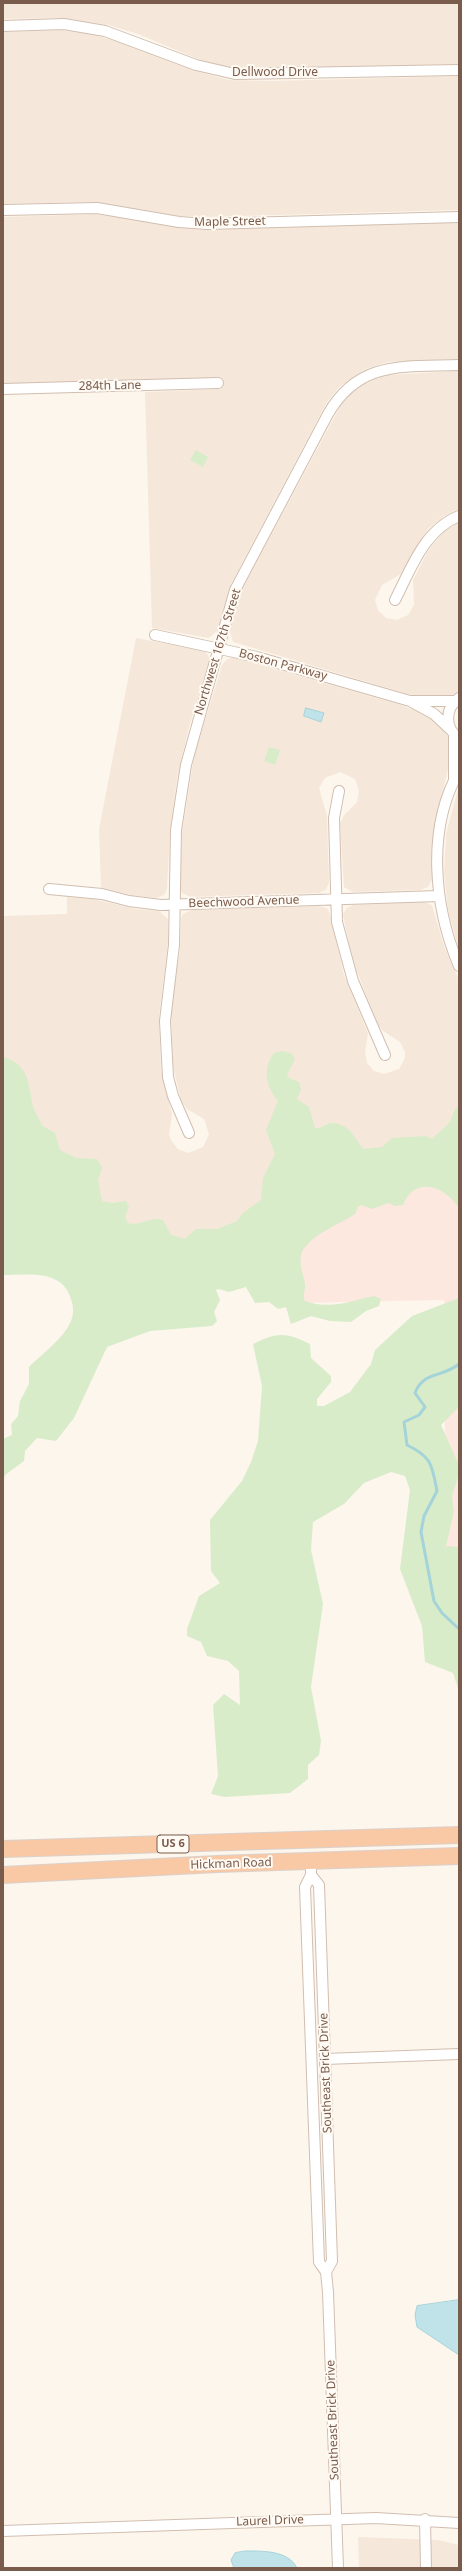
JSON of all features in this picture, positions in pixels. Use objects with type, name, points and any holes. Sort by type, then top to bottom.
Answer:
[{"type":"highway","name":"Hickman Road","points":[[3,1850],[459,1835]]},
{"type":"highway","points":[[156,1867],[162,1860],[175,1855],[300,1848],[314,1844],[316,1840]]},
{"type":"highway","points":[[311,1868],[311,1856],[318,1850],[335,1846],[459,1842]]},
{"type":"highway","name":"Hickman Road","points":[[3,1874],[156,1867],[311,1868],[459,1856]]},
{"type":"street","name":"Dellwood Drive","points":[[3,26],[64,24],[105,31],[196,65],[235,74],[459,70]]},
{"type":"street","name":"Maple Street","points":[[3,210],[97,208],[179,222],[206,224],[459,217]]},
{"type":"street","name":"Northwest 167th Street","points":[[189,1133],[173,1096],[166,1056],[165,1021],[174,945],[174,865],[180,798],[194,731],[220,648],[235,590],[335,401],[355,381],[389,368],[459,365]]},
{"type":"street","name":"284th Lane","points":[[3,389],[218,383]]},
{"type":"street","points":[[395,600],[430,537],[449,520],[459,516]]},
{"type":"street","name":"Boston Parkway","points":[[155,635],[220,648],[410,701],[434,714],[454,734]]},
{"type":"street","name":"Boston Parkway","points":[[410,701],[457,700]]},
{"type":"street","points":[[454,781],[454,734],[448,718],[457,700]]},
{"type":"street","points":[[459,771],[454,781],[440,835],[439,896],[447,934],[459,966]]},
{"type":"street","points":[[339,791],[334,809],[337,922],[346,961],[360,1000],[385,1055]]},
{"type":"street","name":"Beechwood Avenue","points":[[49,889],[102,894],[142,903],[174,904],[439,896]]},
{"type":"street","name":"Southeast Brick Drive","points":[[311,1868],[319,1885],[332,2261],[326,2272]]},
{"type":"street","name":"Southeast Brick Drive","points":[[311,1868],[305,1886],[320,2262],[326,2272],[338,2568]]},
{"type":"street","points":[[325,2059],[459,2054]]},
{"type":"street","name":"Laurel Drive","points":[[3,2531],[337,2519],[425,2519],[459,2523]]},
{"type":"street","points":[[425,2519],[426,2568]]},
{"type":"shaded area","points":[[3,3],[459,3],[459,64],[260,69],[229,67],[200,60],[138,34],[108,25],[62,18],[3,19]]},
{"type":"shaded area","points":[[60,30],[89,34],[118,41],[199,72],[229,80],[271,81],[459,76],[459,210],[205,217],[179,216],[91,202],[3,204],[3,32]]},
{"type":"shaded area","points":[[94,214],[203,230],[459,222],[459,359],[388,362],[365,369],[339,387],[327,402],[231,584],[218,630],[209,638],[152,628],[145,392],[218,389],[218,381],[3,386],[3,217]]},
{"type":"shaded area","points":[[459,371],[459,509],[444,516],[429,528],[401,574],[382,585],[375,600],[378,610],[386,618],[397,620],[408,615],[414,605],[413,580],[428,551],[443,532],[459,522],[459,693],[436,699],[408,694],[233,642],[230,631],[240,593],[344,399],[360,386],[386,375]]},
{"type":"shaded area","points":[[136,638],[200,650],[206,652],[210,659],[189,727],[177,779],[170,832],[167,889],[164,895],[156,898],[132,895],[101,888],[99,829]]},
{"type":"shaded area","points":[[233,657],[401,705],[430,716],[444,728],[450,741],[451,756],[436,821],[432,879],[428,887],[420,890],[353,892],[344,887],[340,823],[345,814],[357,802],[359,791],[355,779],[340,772],[325,778],[319,788],[327,816],[329,882],[326,890],[319,893],[190,897],[182,893],[179,885],[182,833],[194,756],[222,665],[227,659]]},
{"type":"shaded area","points":[[459,785],[459,950],[448,910],[444,872],[446,834]]},
{"type":"shaded area","points":[[67,897],[93,899],[136,909],[159,911],[168,919],[168,943],[159,1017],[161,1069],[172,1114],[169,1134],[171,1140],[178,1149],[188,1153],[203,1147],[209,1134],[204,1119],[187,1109],[181,1100],[173,1067],[171,1007],[180,951],[181,919],[183,914],[191,910],[319,906],[327,908],[330,914],[344,975],[368,1033],[365,1052],[367,1063],[374,1071],[384,1074],[399,1069],[405,1058],[405,1052],[400,1042],[383,1031],[378,1025],[352,959],[343,914],[347,908],[353,905],[424,902],[432,905],[444,946],[459,980],[459,1171],[290,1247],[3,1256],[3,916],[67,914]]},
{"type":"shaded area","points":[[459,1171],[459,1586],[446,1574],[444,1300],[293,1303],[290,1247],[330,1178]]},
{"type":"shaded area","points":[[358,2537],[438,2540],[459,2545],[459,2568],[359,2568]]},
{"type":"green space","points":[[196,450],[208,457],[203,467],[190,460]]},
{"type":"green space","points":[[269,747],[280,750],[275,765],[264,761]]},
{"type":"green space","points":[[281,1051],[291,1053],[295,1059],[287,1075],[289,1078],[299,1082],[301,1089],[297,1099],[309,1107],[315,1128],[320,1128],[333,1123],[343,1126],[351,1132],[363,1149],[382,1147],[392,1138],[426,1136],[432,1139],[450,1122],[455,1109],[459,1106],[459,1208],[453,1200],[438,1189],[422,1187],[415,1190],[408,1196],[403,1205],[395,1206],[389,1203],[372,1209],[361,1205],[358,1207],[355,1214],[326,1230],[306,1246],[302,1252],[300,1260],[305,1283],[305,1301],[314,1304],[332,1305],[374,1296],[381,1299],[379,1306],[366,1311],[351,1322],[330,1321],[311,1316],[291,1324],[286,1307],[278,1309],[269,1302],[255,1303],[246,1287],[229,1292],[219,1289],[216,1290],[220,1300],[214,1312],[217,1321],[212,1326],[150,1331],[107,1347],[74,1418],[56,1441],[37,1438],[25,1451],[24,1461],[5,1475],[3,1483],[3,1439],[12,1435],[11,1424],[18,1416],[20,1401],[29,1384],[29,1367],[56,1342],[66,1330],[73,1316],[73,1306],[67,1289],[52,1278],[34,1275],[3,1275],[3,1057],[11,1060],[22,1069],[28,1081],[35,1111],[42,1125],[55,1133],[60,1150],[76,1158],[97,1159],[102,1168],[98,1180],[102,1201],[112,1203],[126,1201],[129,1207],[125,1217],[128,1223],[137,1224],[153,1219],[163,1220],[171,1235],[185,1239],[196,1229],[217,1229],[237,1221],[243,1213],[261,1200],[263,1178],[275,1154],[266,1130],[278,1101],[268,1084],[267,1072],[270,1059],[274,1053]]},
{"type":"green space","points":[[459,1298],[459,1407],[441,1425],[459,1465],[459,1474],[452,1496],[454,1512],[446,1546],[459,1547],[459,1691],[453,1673],[425,1662],[422,1626],[400,1569],[410,1490],[405,1476],[391,1472],[364,1483],[344,1504],[313,1522],[311,1550],[323,1604],[311,1687],[321,1741],[319,1755],[308,1765],[308,1779],[290,1793],[225,1797],[211,1794],[218,1776],[213,1705],[224,1694],[240,1705],[239,1671],[228,1661],[207,1656],[201,1642],[187,1636],[187,1629],[199,1596],[220,1583],[211,1571],[210,1520],[242,1481],[251,1462],[258,1441],[262,1386],[253,1344],[269,1337],[282,1335],[294,1337],[310,1344],[311,1358],[331,1376],[331,1382],[317,1399],[317,1406],[324,1406],[350,1392],[371,1364],[375,1350],[412,1316]]},
{"type":"water","points":[[306,708],[324,713],[321,722],[304,716]]},
{"type":"water","points":[[459,2300],[459,2355],[417,2327],[415,2315],[417,2306]]},
{"type":"water","points":[[245,2551],[267,2552],[281,2555],[293,2562],[297,2568],[234,2568],[231,2560],[235,2553]]},
{"type":"waterway","points":[[459,1364],[428,1378],[418,1386],[415,1393],[425,1407],[419,1415],[404,1422],[407,1445],[422,1454],[430,1463],[437,1491],[424,1516],[421,1532],[434,1601],[442,1613],[459,1629]]}]
